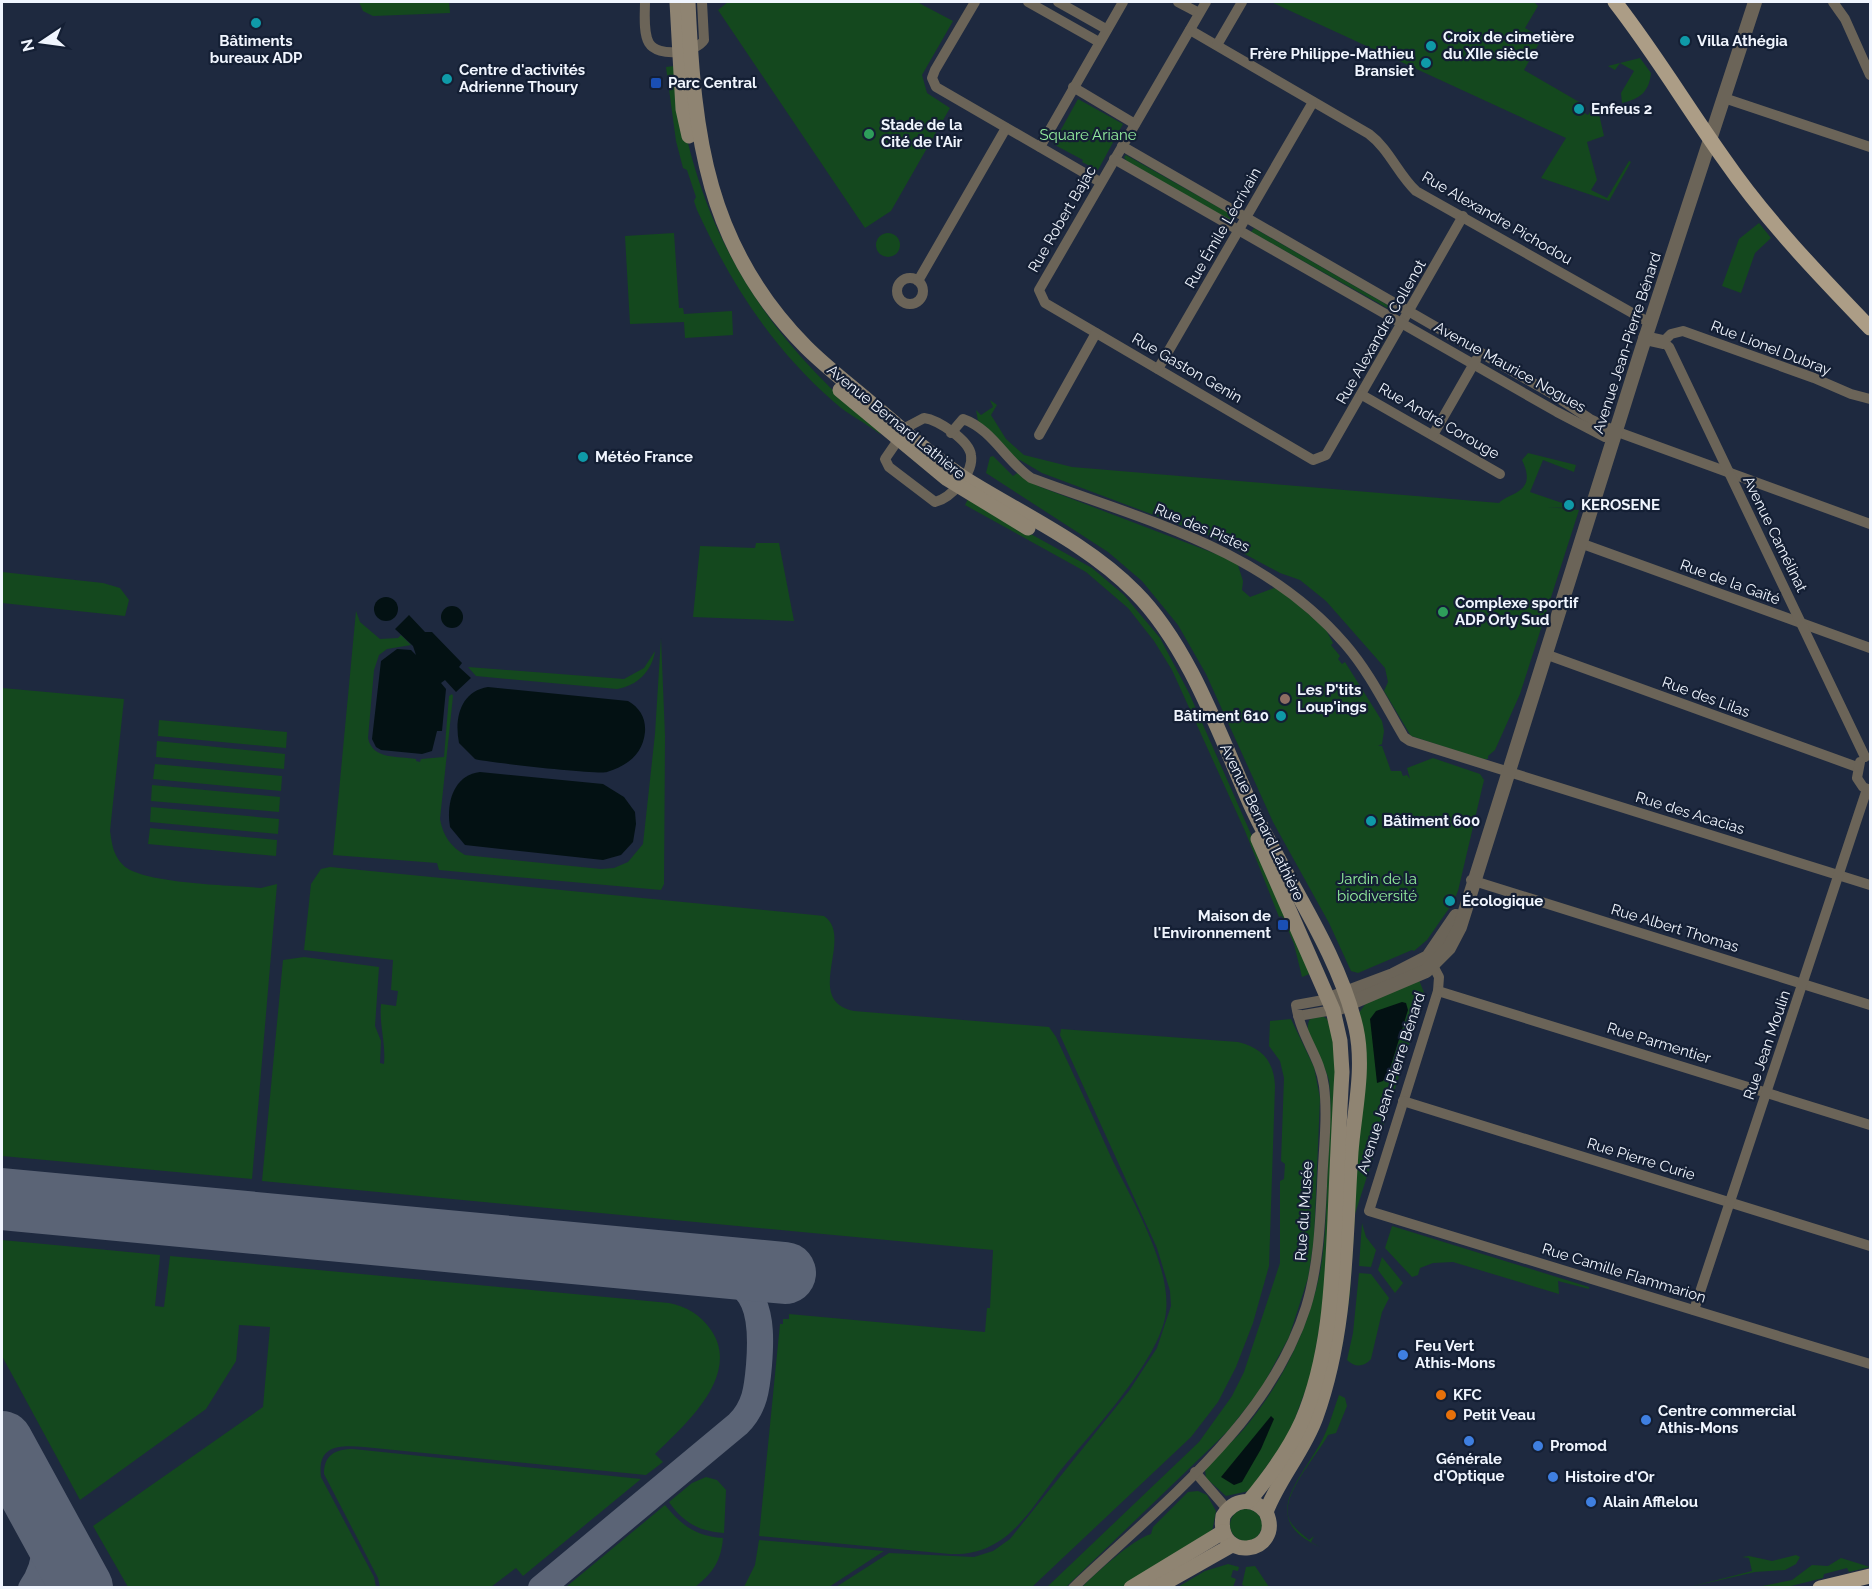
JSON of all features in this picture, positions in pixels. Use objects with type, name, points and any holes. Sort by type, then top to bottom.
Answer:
[{"type":"main road","name":"Avenue Bernard Lathière","points":[[677,2],[702,156],[722,218],[748,270],[772,306],[804,345],[901,435],[960,482],[1091,564],[1126,593],[1150,620],[1187,681],[1331,1004],[1340,1041],[1342,1072],[1332,1275],[1326,1331],[1302,1419],[1273,1471],[1249,1501]]},
{"type":"main road","name":"Avenue Bernard Lathière","points":[[685,50],[688,2]]},
{"type":"main road","points":[[1616,2],[1635,27],[1666,60],[1713,134],[1786,235],[1870,328]]},
{"type":"main road","name":"Avenue Bernard Lathière","points":[[960,482],[1093,558],[1135,591],[1157,616],[1185,661],[1256,816],[1314,924],[1346,999],[1358,1039],[1359,1074],[1339,1325],[1325,1389],[1315,1421],[1266,1512],[1269,1529],[1263,1542],[1245,1549],[1233,1545],[1207,1557],[1156,1587]]},
{"type":"main road","points":[[1233,1545],[1223,1532],[1223,1516],[1227,1509],[1233,1504],[1249,1501],[1259,1504],[1266,1512]]},
{"type":"main road","points":[[1131,1587],[1223,1532]]},
{"type":"main road","points":[[1820,1587],[1870,1576]]},
{"type":"street","points":[[645,2],[648,43],[661,51],[698,47],[704,40],[702,2]]},
{"type":"street","points":[[975,2],[935,70],[934,83],[940,90],[1100,182]]},
{"type":"street","points":[[1028,2],[1099,42]]},
{"type":"street","points":[[1058,2],[1106,29]]},
{"type":"street","points":[[1040,147],[1123,2]]},
{"type":"street","points":[[1178,2],[1199,13]]},
{"type":"street","name":"Rue Robert Bajac","points":[[1041,298],[1039,290],[1206,2]]},
{"type":"street","points":[[1217,45],[1242,2]]},
{"type":"street","name":"Avenue Jean-Pierre Bénard","points":[[1331,1004],[1415,978],[1431,961],[1449,948],[1460,927],[1518,718],[1532,694],[1755,2]]},
{"type":"street","points":[[1833,2],[1845,19],[1870,75]]},
{"type":"street","name":"Rue Alexandre Pichodou","points":[[1190,30],[1378,141],[1402,178],[1416,191],[1650,323]]},
{"type":"street","points":[[1073,87],[1135,124]]},
{"type":"street","points":[[1724,98],[1870,147]]},
{"type":"street","name":"Rue Émile Lécrivain","points":[[1158,369],[1313,102]]},
{"type":"street","points":[[918,280],[1006,128]]},
{"type":"street","name":"Avenue Maurice Nogues","points":[[1122,146],[1616,431]]},
{"type":"street","name":"Avenue Maurice Nogues","points":[[1114,159],[1403,325],[1605,437],[1616,431]]},
{"type":"street","name":"Rue Alexandre Collenot","points":[[1321,459],[1326,455],[1403,325],[1463,216]]},
{"type":"street","name":"Rue Gaston Genin","points":[[1041,298],[1045,303],[1313,460],[1321,459]]},
{"type":"street","name":"Rue Lionel Dubray","points":[[1664,342],[1671,334],[1683,331],[1870,399]]},
{"type":"street","points":[[1039,435],[1096,333]]},
{"type":"street","points":[[1645,338],[1664,342]]},
{"type":"street","name":"Avenue Camélinat","points":[[1664,342],[1669,347],[1726,471],[1868,757]]},
{"type":"street","points":[[1433,435],[1480,353]]},
{"type":"street","name":"Rue André Corouge","points":[[1362,395],[1500,474]]},
{"type":"street","points":[[924,418],[934,420],[951,433],[971,453],[971,463],[960,482],[940,501],[928,500],[887,465],[885,456],[912,422],[924,418]]},
{"type":"street","name":"Rue des Pistes","points":[[951,433],[963,419],[969,421],[981,429],[1018,468],[1031,478],[1216,548],[1256,567],[1308,606],[1338,635],[1374,684],[1404,736],[1420,745],[1504,771]]},
{"type":"street","points":[[1616,431],[1870,524]]},
{"type":"street","name":"Rue de la Gaîté","points":[[1580,543],[1870,648]]},
{"type":"street","name":"Rue des Lilas","points":[[1545,654],[1857,767]]},
{"type":"street","points":[[1868,757],[1857,767],[1857,778],[1869,790]]},
{"type":"street","name":"Rue des Acacias","points":[[1504,771],[1870,885]]},
{"type":"street","name":"Rue Jean Moulin","points":[[1694,1310],[1869,790]]},
{"type":"street","name":"Rue Albert Thomas","points":[[1473,881],[1870,1005]]},
{"type":"street","name":"Avenue Jean-Pierre Bénard","points":[[1369,1211],[1438,991],[1439,977],[1431,961]]},
{"type":"street","name":"Rue Parmentier","points":[[1438,991],[1870,1125]]},
{"type":"street","name":"Rue du Musée","points":[[1073,1587],[1195,1472],[1238,1428],[1270,1385],[1297,1331],[1314,1274],[1320,1234],[1325,1089],[1319,1065],[1301,1031],[1297,1011],[1331,1004]]},
{"type":"street","name":"Rue Pierre Curie","points":[[1403,1101],[1870,1246]]},
{"type":"street","name":"Rue Camille Flammarion","points":[[1369,1211],[1870,1364]]},
{"type":"street","points":[[1195,1472],[1227,1509]]},
{"type":"green space","points":[[359,2],[449,2],[450,13],[373,16],[363,11]]},
{"type":"green space","name":"Stade de la Cité de l'Air","points":[[728,2],[917,2],[953,21],[922,75],[927,93],[950,108],[891,211],[865,228],[718,10]]},
{"type":"green space","points":[[1271,2],[1534,2],[1538,6],[1525,28],[1542,38],[1524,70],[1586,106],[1583,112],[1588,115],[1591,110],[1593,116],[1599,114],[1604,136],[1587,142],[1597,180],[1591,190],[1607,198],[1629,161],[1631,162],[1609,201],[1541,178],[1566,138]]},
{"type":"green space","points":[[1640,58],[1651,73],[1648,85],[1639,97],[1622,103],[1621,93],[1634,71],[1620,63]]},
{"type":"green space","points":[[1620,63],[1615,70],[1608,66]]},
{"type":"green space","points":[[674,66],[683,123],[697,176],[716,225],[739,271],[767,314],[800,356],[880,434],[846,412],[791,360],[755,314],[724,264],[697,210],[694,201],[696,197],[687,170],[683,168],[676,141],[666,67]]},
{"type":"green space","name":"Square Ariane","points":[[1078,99],[1123,124],[1098,170],[1053,144]]},
{"type":"green space","points":[[1126,155],[1234,216],[1234,219],[1231,221],[1128,163],[1124,157]]},
{"type":"green space","points":[[1759,223],[1771,238],[1755,253],[1741,293],[1722,286],[1739,239]]},
{"type":"green space","points":[[1254,228],[1398,311],[1398,314],[1251,232]]},
{"type":"green space","points":[[674,233],[679,308],[683,308],[684,314],[732,311],[733,335],[685,338],[684,322],[630,324],[625,236]]},
{"type":"green space","points":[[888,233],[897,236],[900,245],[897,254],[888,257],[879,254],[876,245],[879,236]]},
{"type":"green space","name":"Complexe sportif ADP Orly Sud","points":[[990,400],[997,405],[991,415],[1006,439],[1024,455],[1072,467],[1499,503],[1521,490],[1525,485],[1527,479],[1522,460],[1528,453],[1576,465],[1574,472],[1543,460],[1530,492],[1565,504],[1565,508],[1548,507],[1579,510],[1520,694],[1495,750],[1488,756],[1488,759],[1482,759],[1411,736],[1384,691],[1388,682],[1385,668],[1326,601],[1300,580],[1280,573],[1215,538],[1042,473],[1018,461],[978,421],[976,410],[981,415],[993,407]]},
{"type":"green space","name":"Jardin de la biodiversité","points":[[993,456],[1013,476],[1017,473],[1038,486],[1237,562],[1243,581],[1242,590],[1250,597],[1277,587],[1325,628],[1333,643],[1331,645],[1340,656],[1338,659],[1342,664],[1345,662],[1382,721],[1384,731],[1382,744],[1378,746],[1382,746],[1391,771],[1401,771],[1403,776],[1407,775],[1410,779],[1407,768],[1433,758],[1480,774],[1484,780],[1458,891],[1455,898],[1449,897],[1447,903],[1450,907],[1427,940],[1414,951],[1358,973],[1351,971],[1329,923],[1273,822],[1206,674],[1178,625],[1142,581],[1108,552],[986,473],[990,457]]},
{"type":"green space","points":[[968,499],[1092,568],[1124,595],[1160,638],[1189,693],[1312,973],[1302,977],[1294,944],[1282,916],[1279,917],[1245,831],[1172,670],[1154,641],[1128,608],[1086,572],[965,505]]},
{"type":"green space","points":[[756,543],[779,543],[794,621],[693,617],[700,546],[755,548]]},
{"type":"green space","points":[[2,572],[103,583],[120,588],[129,600],[125,616],[2,603]]},
{"type":"green space","points":[[356,611],[360,622],[380,639],[398,638],[401,635],[411,645],[387,649],[379,655],[374,670],[368,738],[375,750],[387,756],[416,759],[420,762],[421,759],[444,757],[449,696],[452,694],[453,696],[440,819],[443,831],[452,845],[465,855],[601,869],[614,868],[628,862],[643,844],[655,734],[661,638],[665,736],[664,884],[661,890],[439,870],[437,863],[333,855]]},
{"type":"green space","points":[[655,651],[651,665],[637,681],[617,689],[476,676],[468,667],[624,679],[644,668]]},
{"type":"green space","points":[[2,688],[124,699],[110,831],[115,853],[123,865],[133,871],[167,880],[261,888],[277,884],[252,1179],[2,1156]]},
{"type":"green space","points":[[159,720],[287,732],[286,748],[158,736]]},
{"type":"green space","points":[[157,741],[285,754],[284,769],[156,757]]},
{"type":"green space","points":[[155,764],[282,776],[281,791],[153,779]]},
{"type":"green space","points":[[152,785],[280,797],[279,812],[151,801]]},
{"type":"green space","points":[[151,807],[279,819],[278,834],[150,822]]},
{"type":"green space","points":[[150,828],[277,840],[276,856],[148,844]]},
{"type":"green space","points":[[330,867],[824,916],[832,926],[834,938],[830,982],[832,994],[839,1005],[854,1011],[1049,1027],[1056,1037],[1140,1214],[1158,1257],[1164,1279],[1165,1318],[1159,1337],[1148,1358],[1119,1400],[1025,1518],[1001,1540],[986,1548],[969,1553],[950,1554],[759,1536],[780,1324],[783,1324],[783,1319],[789,1319],[789,1314],[985,1332],[987,1308],[990,1308],[993,1250],[262,1181],[283,960],[304,957],[379,967],[375,1026],[381,1041],[380,1063],[384,1064],[381,1004],[396,1006],[398,991],[391,990],[393,960],[304,950],[311,884],[321,869]]},
{"type":"green space","points":[[1419,980],[1425,995],[1355,1214],[1350,1293],[1342,1348],[1358,1014],[1367,1002]]},
{"type":"green space","points":[[1323,1016],[1327,1019],[1337,1046],[1327,1284],[1311,1375],[1289,1435],[1249,1491],[1226,1496],[1206,1478],[1205,1470],[1257,1413],[1281,1376],[1308,1315],[1320,1272],[1325,1229],[1330,1090],[1327,1074],[1311,1041],[1308,1026],[1310,1019]]},
{"type":"green space","points":[[1291,1019],[1314,1067],[1320,1098],[1314,1240],[1308,1278],[1289,1337],[1261,1389],[1228,1431],[1066,1587],[1046,1588],[1199,1442],[1232,1396],[1244,1372],[1280,1263],[1280,1181],[1284,1179],[1285,1164],[1281,1161],[1284,1078],[1280,1061],[1269,1046],[1270,1021]]},
{"type":"green space","points":[[1061,1029],[1238,1042],[1260,1052],[1269,1063],[1275,1086],[1269,1266],[1253,1323],[1236,1367],[1218,1402],[1191,1437],[1032,1587],[836,1587],[889,1553],[974,1557],[993,1551],[1010,1539],[1129,1391],[1157,1348],[1171,1306],[1170,1291],[1157,1248],[1060,1035]]},
{"type":"green space","points":[[1362,1223],[1366,1237],[1376,1250],[1371,1267],[1359,1266]]},
{"type":"green space","points":[[1392,1226],[1589,1287],[1589,1289],[1558,1281],[1559,1294],[1453,1262],[1433,1263],[1420,1268],[1418,1275],[1412,1277],[1385,1248]]},
{"type":"green space","points":[[2,1240],[160,1255],[155,1306],[164,1307],[170,1256],[669,1303],[693,1312],[703,1320],[719,1347],[720,1364],[715,1381],[706,1398],[681,1429],[655,1454],[663,1462],[646,1475],[364,1447],[346,1446],[332,1449],[323,1459],[321,1477],[374,1577],[376,1587],[128,1587],[93,1526],[263,1407],[270,1327],[239,1325],[236,1361],[206,1409],[80,1500],[2,1356]]},
{"type":"green space","points":[[1382,1257],[1403,1283],[1395,1293],[1378,1270]]},
{"type":"green space","points":[[1359,1273],[1371,1274],[1389,1298],[1382,1312],[1371,1359],[1359,1366],[1347,1360],[1353,1333]]},
{"type":"green space","points":[[1339,1395],[1345,1398],[1347,1406],[1336,1433],[1328,1435],[1294,1486],[1324,1437]]},
{"type":"green space","points":[[353,1449],[641,1479],[523,1576],[516,1568],[491,1587],[380,1587],[378,1578],[324,1474],[326,1462],[332,1454],[341,1450]]},
{"type":"green space","points":[[706,1477],[717,1480],[726,1490],[724,1533],[692,1525],[669,1502],[692,1483]]},
{"type":"green space","points":[[1198,1491],[1207,1495],[1216,1511],[1212,1532],[1123,1587],[1081,1588],[1125,1550],[1151,1534],[1153,1527],[1188,1492]]},
{"type":"green space","points":[[665,1505],[690,1529],[705,1535],[723,1538],[718,1560],[711,1571],[695,1587],[566,1587]]},
{"type":"green space","points":[[1246,1509],[1258,1513],[1262,1525],[1258,1537],[1246,1541],[1234,1537],[1230,1525],[1234,1513]]},
{"type":"green space","points":[[1290,1520],[1295,1528],[1309,1540],[1314,1536],[1311,1542],[1301,1536],[1291,1524]]},
{"type":"green space","points":[[759,1540],[884,1551],[829,1587],[744,1587],[755,1565]]},
{"type":"green space","points":[[1796,1555],[1800,1557],[1796,1564],[1785,1570],[1755,1572],[1690,1587],[1752,1571],[1749,1558],[1742,1557],[1749,1556],[1772,1561]]},
{"type":"green space","points":[[1841,1558],[1870,1567],[1849,1572],[1847,1568],[1824,1574],[1823,1578],[1787,1587],[1757,1587],[1792,1580],[1812,1565],[1828,1566]]},
{"type":"green space","points":[[1228,1564],[1239,1567],[1238,1571],[1233,1570],[1231,1577],[1236,1579],[1233,1587],[1178,1587],[1205,1571]]},
{"type":"green space","points":[[1255,1566],[1269,1587],[1242,1585],[1246,1567]]},
{"type":"shaded area","points":[[386,597],[395,600],[398,609],[395,618],[386,621],[377,618],[374,609],[377,600]]},
{"type":"shaded area","points":[[452,606],[460,609],[463,617],[460,625],[452,628],[444,625],[441,617],[444,609]]},
{"type":"shaded area","points":[[409,615],[425,632],[432,632],[462,663],[459,667],[471,678],[456,692],[445,680],[441,683],[446,689],[442,731],[437,731],[432,751],[422,754],[381,750],[376,747],[372,739],[381,661],[397,649],[411,650],[416,655],[413,646],[395,629]]},
{"type":"shaded area","points":[[488,687],[628,701],[639,710],[643,718],[644,740],[633,758],[607,772],[565,770],[475,759],[459,743],[459,715],[471,694]]},
{"type":"shaded area","points":[[480,772],[603,784],[624,797],[635,812],[633,842],[621,855],[603,860],[465,845],[450,827],[449,809],[453,792],[463,779]]},
{"type":"shaded area","points":[[1402,1002],[1406,1003],[1408,1010],[1389,1072],[1383,1081],[1377,1083],[1370,1019],[1376,1011]]},
{"type":"shaded area","points":[[1271,1416],[1274,1419],[1261,1449],[1242,1482],[1234,1485],[1221,1477]]},
{"type":"taxiway","points":[[541,1588],[738,1424],[752,1404],[756,1390],[760,1347],[760,1331],[754,1302],[736,1281],[703,1266]]},
{"type":"taxiway","points":[[12,1462],[35,1508],[44,1540],[44,1556],[40,1572],[31,1588]]},
{"type":"runway","points":[[2,1199],[785,1273]]},
{"type":"runway","points":[[2,1442],[82,1588]]},
{"type":"place","name":"Bâtiments bureaux ADP","points":[[256,23]]},
{"type":"place","name":"Villa Athégia","points":[[1685,41]]},
{"type":"place","name":"Croix de cimetière du XIIe siècle","points":[[1431,46]]},
{"type":"place","name":"Frère Philippe-Mathieu Bransiet","points":[[1426,63]]},
{"type":"place","name":"Centre d'activités Adrienne Thoury","points":[[447,79]]},
{"type":"place","name":"Parc Central","points":[[656,83]]},
{"type":"place","name":"Enfeus 2","points":[[1579,109]]},
{"type":"place","name":"Stade de la Cité de l'Air","points":[[869,134]]},
{"type":"place","name":"Météo France","points":[[583,457]]},
{"type":"place","name":"KEROSENE","points":[[1569,505]]},
{"type":"place","name":"Complexe sportif ADP Orly Sud","points":[[1443,612]]},
{"type":"place","name":"Les P'tits Loup'ings","points":[[1285,699]]},
{"type":"place","name":"Bâtiment 610","points":[[1281,716]]},
{"type":"place","name":"Bâtiment 600","points":[[1371,821]]},
{"type":"place","name":"Écologique","points":[[1450,901]]},
{"type":"place","name":"Maison de l'Environnement","points":[[1283,925]]},
{"type":"place","name":"Feu Vert Athis-Mons","points":[[1403,1355]]},
{"type":"place","name":"KFC","points":[[1441,1395]]},
{"type":"place","name":"Petit Veau","points":[[1451,1415]]},
{"type":"place","name":"Centre commercial Athis-Mons","points":[[1646,1420]]},
{"type":"place","name":"Générale d'Optique","points":[[1469,1441]]},
{"type":"place","name":"Promod","points":[[1538,1446]]},
{"type":"place","name":"Histoire d'Or","points":[[1553,1477]]},
{"type":"place","name":"Alain Afflelou","points":[[1591,1502]]}]
